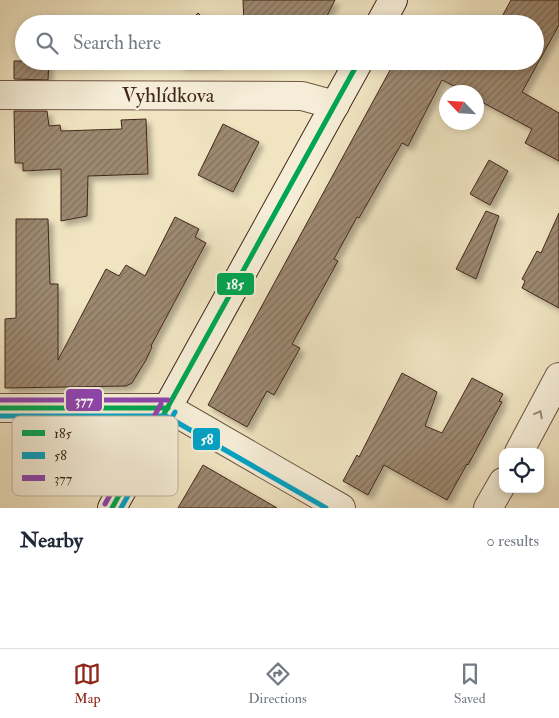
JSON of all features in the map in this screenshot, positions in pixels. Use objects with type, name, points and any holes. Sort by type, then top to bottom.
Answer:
[{"type":"street","points":[[385,15],[393,0]]},
{"type":"street","points":[[164,416],[354,70]]},
{"type":"street","name":"Vyhlídkova","points":[[0,94],[302,96],[335,105]]},
{"type":"street","points":[[521,448],[559,377]]},
{"type":"street","points":[[0,408],[168,408],[341,508]]},
{"type":"street","points":[[488,508],[499,489]]},
{"type":"street","points":[[112,508],[119,496]]},
{"type":"building","points":[[243,0],[335,0],[328,15],[244,15]]},
{"type":"building","points":[[511,0],[559,0],[559,25],[544,52],[544,15],[503,15]]},
{"type":"building","points":[[14,61],[15,70],[49,70],[48,80],[14,79]]},
{"type":"building","points":[[390,70],[534,70],[522,92],[559,113],[559,161],[525,143],[532,129],[484,103],[484,85],[452,85],[442,80],[408,146],[402,143],[334,259],[338,261],[292,344],[300,348],[274,395],[267,391],[247,427],[208,405]]},
{"type":"building","points":[[14,111],[47,111],[49,126],[60,125],[61,131],[122,129],[121,120],[146,119],[148,174],[88,176],[87,216],[61,221],[61,169],[23,171],[23,163],[15,163]]},
{"type":"building","points":[[223,124],[259,142],[233,192],[198,175]]},
{"type":"building","points":[[489,160],[508,171],[490,205],[470,194]]},
{"type":"building","points":[[486,211],[499,216],[476,279],[456,269]]},
{"type":"building","points":[[559,213],[559,308],[522,288],[525,281],[522,279],[537,251],[541,253]]},
{"type":"building","points":[[175,217],[199,229],[195,237],[206,243],[151,346],[146,360],[132,383],[126,386],[5,388],[5,319],[16,318],[16,219],[48,219],[50,284],[58,284],[58,360],[106,269],[119,276],[126,265],[145,276]]},
{"type":"building","points":[[402,373],[437,392],[425,426],[442,433],[472,378],[503,394],[499,401],[502,402],[447,500],[384,465],[368,495],[343,481],[357,455],[359,457]]},
{"type":"building","points":[[203,465],[277,508],[178,508]]},
{"type":"transit line","name":"185","points":[[163,416],[354,70]]},
{"type":"transit line","name":"377","points":[[0,400],[168,400]]},
{"type":"transit line","name":"377","points":[[154,416],[161,404]]},
{"type":"transit line","name":"185","points":[[0,408],[168,408]]},
{"type":"transit line","name":"58","points":[[173,416],[175,412]]},
{"type":"transit line","name":"58","points":[[0,416],[12,416]]},
{"type":"transit line","name":"58","points":[[12,416],[166,416]]},
{"type":"transit line","name":"58","points":[[178,423],[326,508]]},
{"type":"transit line","name":"377","points":[[105,504],[109,496]]},
{"type":"transit line","name":"185","points":[[112,508],[119,496]]},
{"type":"transit line","name":"58","points":[[121,508],[128,496]]}]
